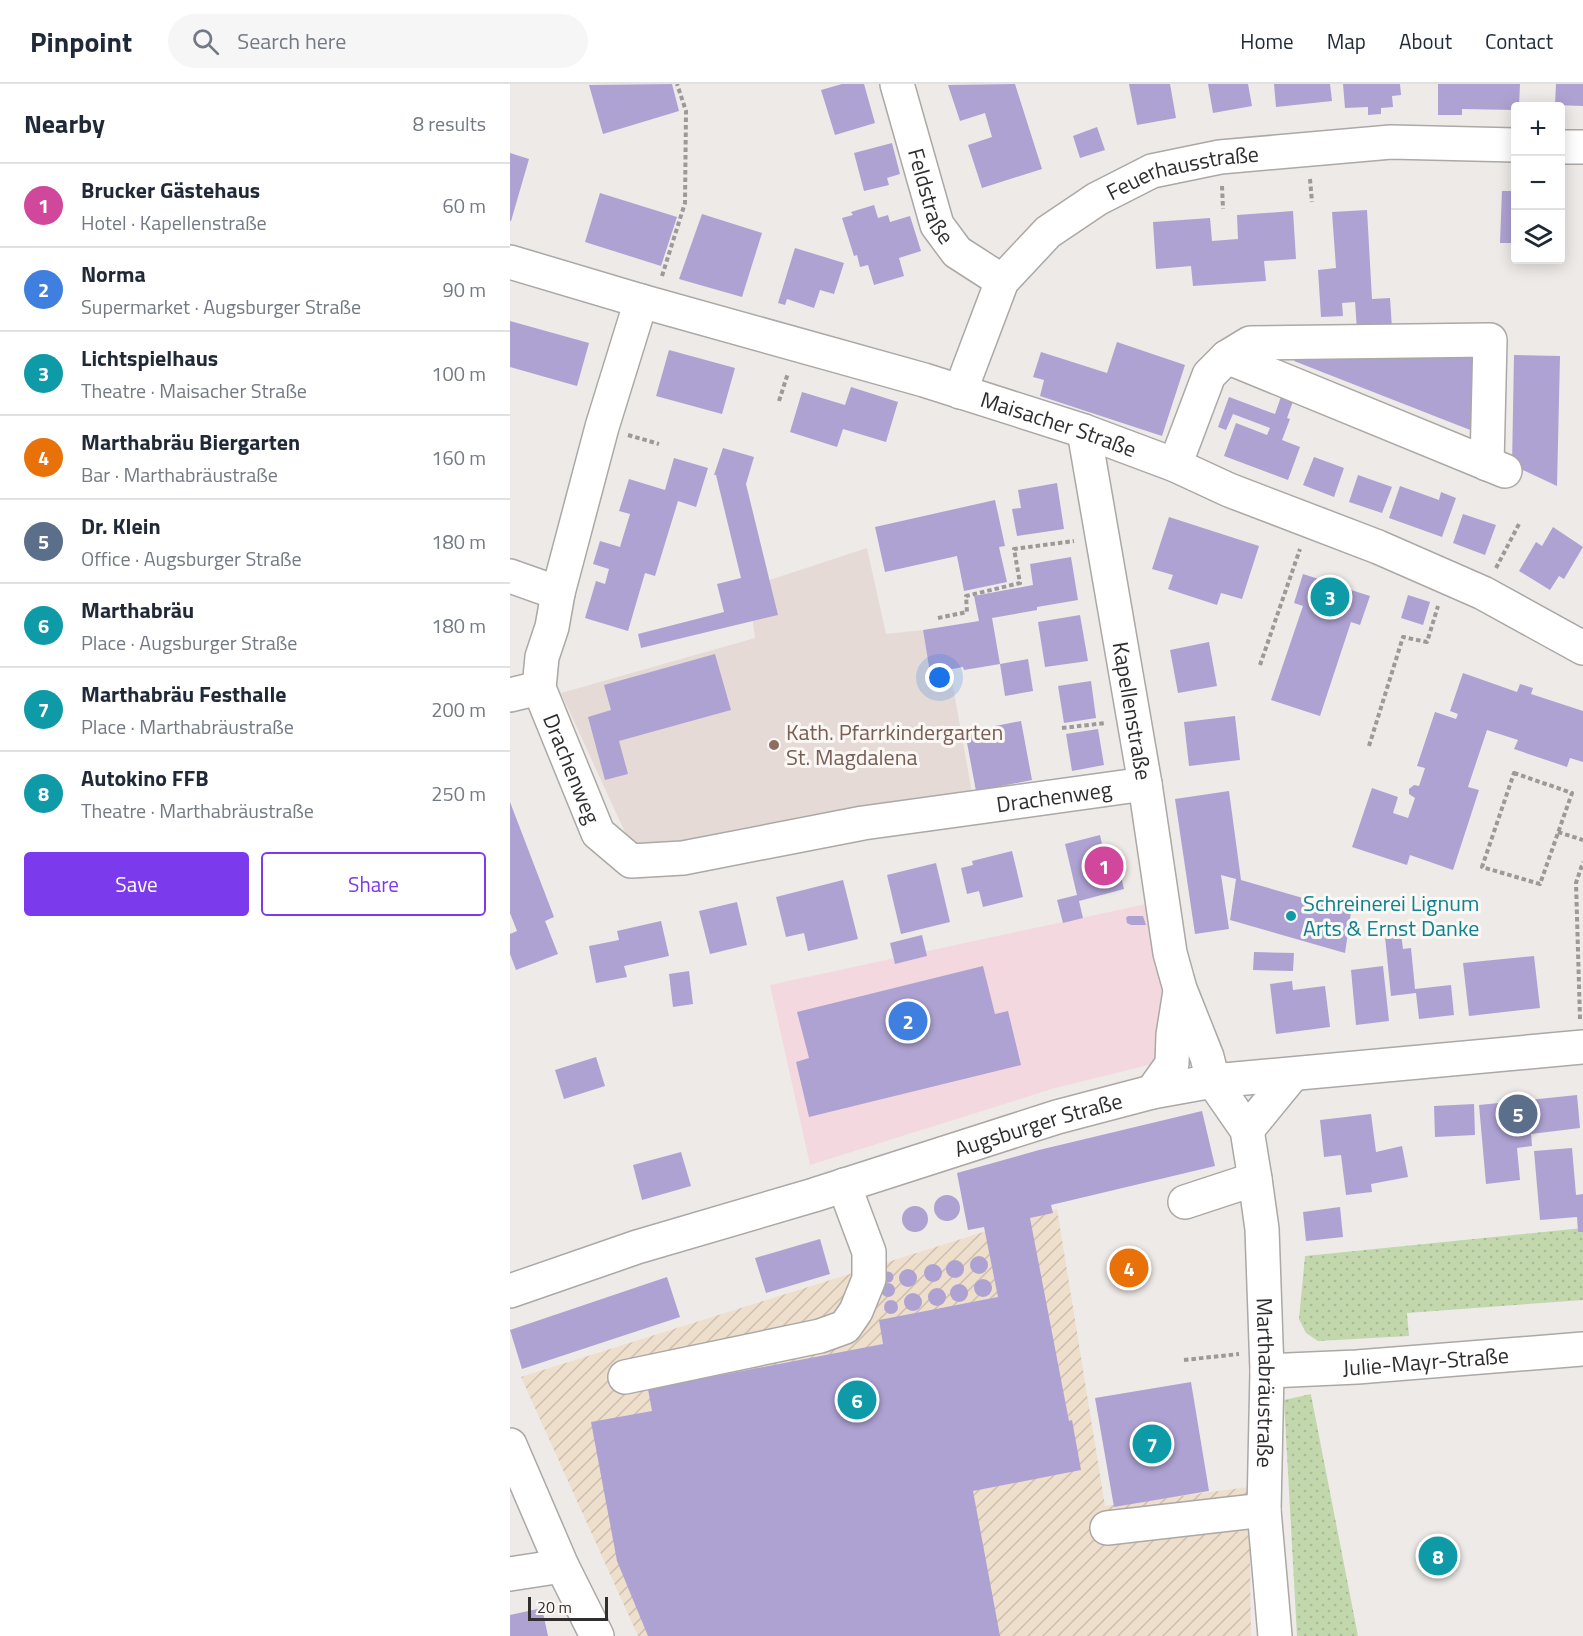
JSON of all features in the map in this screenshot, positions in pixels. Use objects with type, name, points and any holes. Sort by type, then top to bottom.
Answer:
[{"type":"street","name":"Feldstraße","points":[[897,84],[937,225],[957,252],[1002,281]]},
{"type":"street","name":"Feuerhausstraße","points":[[960,392],[1002,281],[1048,232],[1096,199],[1152,171],[1220,157],[1391,142],[1511,145]]},
{"type":"street","points":[[1565,147],[1583,147]]},
{"type":"street","name":"Maisacher Straße","points":[[510,262],[960,392],[1084,431],[1176,465],[1229,490],[1378,547],[1483,593],[1583,648]]},
{"type":"street","name":"Drachenweg","points":[[647,302],[602,427],[558,593],[552,627],[542,657],[524,692],[598,833],[631,861],[682,858],[863,823],[1145,784]]},
{"type":"street","points":[[1176,465],[1209,375],[1227,357],[1250,343],[1490,340],[1498,468],[1227,357]]},
{"type":"street","name":"Kapellenstraße","points":[[1084,431],[1145,784],[1167,939],[1180,989],[1207,1057],[1213,1081]]},
{"type":"street","points":[[510,576],[558,593]]},
{"type":"street","name":"Kapellenstraße","points":[[1152,1092],[1172,1064],[1173,1035],[1180,989]]},
{"type":"street","name":"Augsburger Straße","points":[[510,1291],[637,1246],[844,1185],[1057,1117],[1152,1092],[1213,1081],[1582,1047]]},
{"type":"street","points":[[1247,1130],[1292,1075]]},
{"type":"street","name":"Marthabräustraße","points":[[1213,1081],[1247,1130],[1262,1229],[1267,1361],[1264,1510],[1275,1636]]},
{"type":"street","points":[[1185,1203],[1256,1179]]},
{"type":"street","points":[[625,1377],[820,1336],[845,1327],[856,1311],[869,1279],[869,1252],[844,1185]]},
{"type":"street","name":"Julie-Mayr-Straße","points":[[1267,1361],[1358,1367],[1583,1349]]},
{"type":"street","points":[[510,1445],[562,1566],[597,1636]]},
{"type":"street","points":[[1107,1528],[1264,1510]]},
{"type":"street","points":[[510,1574],[562,1566]]},
{"type":"path","points":[[647,302],[685,203],[686,111],[677,84]]},
{"type":"path","points":[[1260,665],[1310,520]]},
{"type":"path","points":[[1483,593],[1519,524]]},
{"type":"path","points":[[938,618],[967,612],[966,596],[1020,584],[1014,549],[1103,538]]},
{"type":"path","points":[[1369,746],[1403,637],[1426,642],[1446,577]]},
{"type":"path","points":[[1062,728],[1134,719]]},
{"type":"path","points":[[1514,773],[1572,793],[1558,832],[1540,884],[1482,867],[1514,773]]},
{"type":"path","points":[[1558,832],[1583,840]]},
{"type":"path","points":[[1582,1047],[1576,883],[1583,862]]},
{"type":"path","points":[[1184,1360],[1267,1361]]},
{"type":"shaded area","name":"Kath. Pfarrkindergarten St. Magdalena","points":[[867,548],[886,634],[923,630],[930,673],[950,670],[973,798],[635,854],[561,693],[755,638],[748,587]]},
{"type":"shaded area","points":[[1151,903],[1172,1003],[1153,1064],[1055,1088],[810,1165],[770,985]]},
{"type":"shaded area","points":[[1057,1209],[1105,1506],[1249,1487],[1251,1636],[638,1636],[521,1377]]},
{"type":"green space","points":[[1583,1228],[1583,1300],[1407,1313],[1409,1336],[1318,1341],[1306,1333],[1299,1319],[1305,1256]]},
{"type":"green space","points":[[1311,1394],[1358,1636],[1297,1636],[1284,1400]]},
{"type":"building","points":[[672,84],[679,111],[603,134],[589,85]]},
{"type":"building","points":[[842,84],[864,84],[875,123],[835,135],[821,90]]},
{"type":"building","points":[[1015,84],[1042,169],[982,188],[968,145],[992,137],[985,113],[960,121],[948,85]]},
{"type":"building","points":[[1129,84],[1170,84],[1176,118],[1137,125]]},
{"type":"building","points":[[1208,84],[1248,84],[1252,106],[1213,113]]},
{"type":"building","points":[[1274,84],[1330,84],[1332,101],[1276,107]]},
{"type":"building","points":[[1343,84],[1400,84],[1401,95],[1392,96],[1393,107],[1381,108],[1381,114],[1368,115],[1368,107],[1345,108]]},
{"type":"building","points":[[1438,84],[1520,84],[1519,102],[1511,102],[1511,110],[1462,109],[1462,115],[1438,115]]},
{"type":"building","points":[[1556,84],[1583,84],[1583,106],[1565,105],[1565,102],[1555,102]]},
{"type":"building","points":[[1097,127],[1105,150],[1080,158],[1073,136]]},
{"type":"building","points":[[892,143],[900,174],[887,178],[889,185],[864,191],[854,153]]},
{"type":"building","points":[[510,153],[529,159],[511,221],[510,221]]},
{"type":"building","points":[[1502,191],[1511,191],[1511,243],[1500,243]]},
{"type":"building","points":[[600,193],[677,217],[661,266],[585,242]]},
{"type":"building","points":[[874,205],[878,218],[888,215],[890,222],[910,216],[921,251],[899,258],[904,276],[874,285],[868,265],[860,267],[857,255],[854,256],[842,218],[853,215],[851,212]]},
{"type":"building","points":[[1367,210],[1372,299],[1390,298],[1392,328],[1357,330],[1355,302],[1342,303],[1343,316],[1321,317],[1318,270],[1336,268],[1332,212]]},
{"type":"building","points":[[1293,211],[1296,259],[1264,261],[1266,281],[1193,286],[1191,266],[1156,269],[1153,222],[1210,218],[1212,241],[1238,239],[1237,215]]},
{"type":"building","points":[[702,214],[762,233],[742,297],[679,279]]},
{"type":"building","points":[[795,248],[844,263],[834,294],[820,290],[814,308],[787,299],[785,305],[778,303]]},
{"type":"building","points":[[510,321],[589,343],[577,386],[510,367]]},
{"type":"building","points":[[1117,342],[1185,365],[1162,436],[1040,396],[1044,380],[1033,377],[1041,352],[1107,373]]},
{"type":"building","points":[[669,350],[735,368],[722,414],[656,396]]},
{"type":"building","points":[[1298,353],[1483,356],[1483,435],[1294,361]]},
{"type":"building","points":[[1514,355],[1560,356],[1557,486],[1512,465]]},
{"type":"building","points":[[851,387],[898,402],[886,442],[843,429],[837,447],[790,432],[802,392],[845,405]]},
{"type":"building","points":[[1283,391],[1295,396],[1282,440],[1300,447],[1288,480],[1224,456],[1236,423],[1267,435],[1270,428],[1233,414],[1226,430],[1218,427],[1229,397],[1275,414]]},
{"type":"building","points":[[723,448],[754,457],[746,484],[778,615],[641,648],[638,634],[724,612],[717,584],[741,578],[716,475],[714,475]]},
{"type":"building","points":[[1314,457],[1344,468],[1334,497],[1303,485]]},
{"type":"building","points":[[674,458],[708,468],[696,507],[678,501],[655,576],[645,573],[628,631],[585,618],[596,581],[605,584],[609,569],[593,564],[600,541],[620,547],[630,514],[619,511],[629,479],[665,490]]},
{"type":"building","points":[[1358,475],[1392,487],[1382,513],[1349,502]]},
{"type":"building","points":[[1057,483],[1064,529],[1017,536],[1012,509],[1021,508],[1018,490]]},
{"type":"building","points":[[1400,486],[1439,500],[1441,492],[1456,498],[1442,537],[1389,518]]},
{"type":"building","points":[[995,500],[1005,546],[999,547],[1007,582],[964,591],[957,556],[885,572],[875,527]]},
{"type":"building","points":[[1463,514],[1496,525],[1485,555],[1453,543]]},
{"type":"building","points":[[1169,517],[1259,546],[1242,599],[1221,593],[1217,605],[1168,589],[1173,575],[1152,569]]},
{"type":"building","points":[[1553,527],[1583,547],[1564,579],[1559,576],[1550,590],[1519,571],[1536,542],[1542,546]]},
{"type":"building","points":[[1071,557],[1078,600],[992,618],[1000,664],[930,673],[923,630],[979,621],[974,596],[1033,585],[1030,564]]},
{"type":"building","points":[[1303,574],[1325,581],[1339,579],[1348,589],[1370,596],[1360,625],[1351,622],[1320,716],[1271,700],[1303,606],[1294,603]]},
{"type":"building","points":[[1408,595],[1430,602],[1423,625],[1401,618]]},
{"type":"building","points":[[1080,615],[1088,661],[1045,667],[1038,622]]},
{"type":"building","points":[[1209,642],[1217,686],[1178,693],[1170,650]]},
{"type":"building","points":[[715,654],[731,710],[619,741],[628,774],[605,780],[588,717],[611,710],[604,685]]},
{"type":"building","points":[[1028,659],[1033,691],[1005,696],[1000,664]]},
{"type":"building","points":[[1463,673],[1517,692],[1520,684],[1533,688],[1531,694],[1583,711],[1583,762],[1570,758],[1567,767],[1514,749],[1518,740],[1487,730],[1468,787],[1479,790],[1453,870],[1410,855],[1407,865],[1352,847],[1372,788],[1398,797],[1393,813],[1408,818],[1415,798],[1409,794],[1409,789],[1414,785],[1419,786],[1425,768],[1417,766],[1435,712],[1456,719],[1458,714],[1450,711]]},
{"type":"building","points":[[1091,681],[1096,718],[1064,723],[1058,686]]},
{"type":"building","points":[[1235,716],[1240,760],[1189,766],[1184,722]]},
{"type":"building","points":[[1021,721],[1032,780],[976,791],[965,732]]},
{"type":"building","points":[[1098,729],[1104,765],[1072,771],[1066,734]]},
{"type":"building","points":[[1229,791],[1241,880],[1351,912],[1345,953],[1230,920],[1236,879],[1221,875],[1229,929],[1195,934],[1175,799]]},
{"type":"building","points":[[510,802],[554,917],[545,921],[558,954],[516,970],[510,954],[510,934],[517,931],[510,913]]},
{"type":"building","points":[[1100,835],[1103,849],[1114,847],[1124,889],[1079,901],[1083,918],[1063,923],[1057,900],[1077,895],[1065,844]]},
{"type":"building","points":[[1012,851],[1023,897],[983,907],[979,891],[967,894],[961,868],[973,865],[972,861]]},
{"type":"building","points":[[936,863],[950,922],[901,934],[887,875]]},
{"type":"building","points":[[843,880],[858,939],[808,951],[804,933],[786,937],[776,897]]},
{"type":"building","points":[[737,902],[747,945],[710,954],[699,911]]},
{"type":"building","points":[[1128,916],[1143,916],[1146,925],[1127,923]]},
{"type":"building","points":[[661,921],[669,956],[624,966],[627,977],[596,983],[589,946],[619,940],[617,931]]},
{"type":"building","points":[[1400,925],[1403,949],[1411,948],[1415,989],[1451,985],[1454,1015],[1419,1019],[1416,993],[1391,996],[1384,927]]},
{"type":"building","points":[[922,935],[927,956],[895,964],[890,943]]},
{"type":"building","points":[[1254,952],[1294,953],[1293,971],[1253,970]]},
{"type":"building","points":[[1534,956],[1540,1008],[1469,1016],[1463,963]]},
{"type":"building","points":[[983,966],[995,1014],[1008,1011],[1021,1065],[809,1117],[796,1062],[809,1058],[797,1012]]},
{"type":"building","points":[[1383,966],[1389,1021],[1356,1025],[1351,970]]},
{"type":"building","points":[[689,971],[693,1004],[673,1007],[669,974]]},
{"type":"building","points":[[1292,981],[1293,990],[1325,986],[1330,1027],[1276,1034],[1270,984]]},
{"type":"building","points":[[596,1057],[605,1086],[564,1099],[555,1070]]},
{"type":"building","points":[[1577,1095],[1580,1128],[1531,1134],[1532,1146],[1517,1148],[1520,1180],[1486,1184],[1479,1105]]},
{"type":"building","points":[[1474,1104],[1475,1135],[1435,1137],[1434,1106]]},
{"type":"building","points":[[1202,1111],[1215,1166],[1051,1205],[1053,1213],[1030,1218],[1069,1421],[1072,1420],[1081,1470],[973,1491],[1000,1636],[648,1636],[617,1561],[591,1422],[652,1411],[648,1389],[883,1344],[879,1320],[998,1297],[984,1227],[968,1230],[957,1173],[1039,1150]]},
{"type":"building","points":[[1371,1114],[1376,1152],[1402,1146],[1408,1177],[1371,1184],[1372,1192],[1346,1195],[1341,1155],[1324,1157],[1320,1120]]},
{"type":"building","points":[[1572,1148],[1576,1195],[1583,1194],[1583,1232],[1578,1232],[1577,1217],[1540,1220],[1534,1151]]},
{"type":"building","points":[[681,1152],[691,1186],[642,1200],[633,1165]]},
{"type":"building","points":[[947,1195],[956,1199],[960,1208],[956,1217],[947,1221],[938,1217],[934,1208],[938,1199]]},
{"type":"building","points":[[915,1206],[924,1210],[928,1219],[924,1228],[915,1232],[906,1228],[902,1219],[906,1210]]},
{"type":"building","points":[[1340,1207],[1343,1237],[1306,1241],[1303,1212]]},
{"type":"building","points":[[820,1239],[830,1274],[766,1293],[755,1258]]},
{"type":"building","points":[[975,1256],[983,1256],[988,1261],[986,1272],[975,1274],[970,1269],[970,1261]]},
{"type":"building","points":[[955,1260],[963,1265],[964,1269],[959,1277],[955,1278],[947,1273],[946,1269],[951,1261]]},
{"type":"building","points":[[933,1264],[941,1269],[942,1273],[937,1281],[933,1282],[925,1277],[924,1273],[929,1265]]},
{"type":"building","points":[[908,1269],[916,1274],[917,1278],[912,1286],[908,1287],[900,1282],[899,1278],[904,1270]]},
{"type":"building","points":[[888,1271],[894,1277],[888,1283],[882,1277]]},
{"type":"building","points":[[667,1277],[680,1317],[522,1369],[510,1330]]},
{"type":"building","points":[[979,1279],[987,1279],[992,1284],[990,1295],[979,1297],[974,1292],[974,1284]]},
{"type":"building","points":[[888,1283],[893,1285],[895,1290],[893,1295],[888,1297],[883,1295],[881,1290],[883,1285]]},
{"type":"building","points":[[955,1284],[963,1284],[968,1289],[966,1300],[955,1302],[950,1297],[950,1289]]},
{"type":"building","points":[[933,1288],[941,1288],[946,1293],[944,1304],[933,1306],[928,1301],[928,1293]]},
{"type":"building","points":[[913,1293],[921,1298],[922,1302],[917,1310],[913,1311],[905,1306],[904,1302],[909,1294]]},
{"type":"building","points":[[891,1300],[896,1302],[898,1307],[896,1312],[891,1314],[886,1312],[884,1307],[886,1302]]},
{"type":"building","points":[[1191,1382],[1209,1491],[1114,1507],[1095,1398]]},
{"type":"building","points":[[542,1608],[548,1636],[510,1636],[510,1615]]},
{"type":"place","name":"Lichtspielhaus","points":[[1330,597]]},
{"type":"place","name":"Kath. Pfarrkindergarten St. Magdalena","points":[[774,745]]},
{"type":"place","name":"Brucker Gästehaus","points":[[1104,866]]},
{"type":"place","name":"Schreinerei Lignum Arts & Ernst Danke","points":[[1291,916]]},
{"type":"place","name":"Norma","points":[[908,1021]]},
{"type":"place","name":"Dr. Klein","points":[[1518,1114]]},
{"type":"place","name":"Marthabräu Biergarten","points":[[1129,1268]]},
{"type":"place","name":"Marthabräu","points":[[857,1400]]},
{"type":"place","name":"Marthabräu Festhalle","points":[[1152,1444]]},
{"type":"place","name":"Autokino FFB","points":[[1438,1556]]}]
